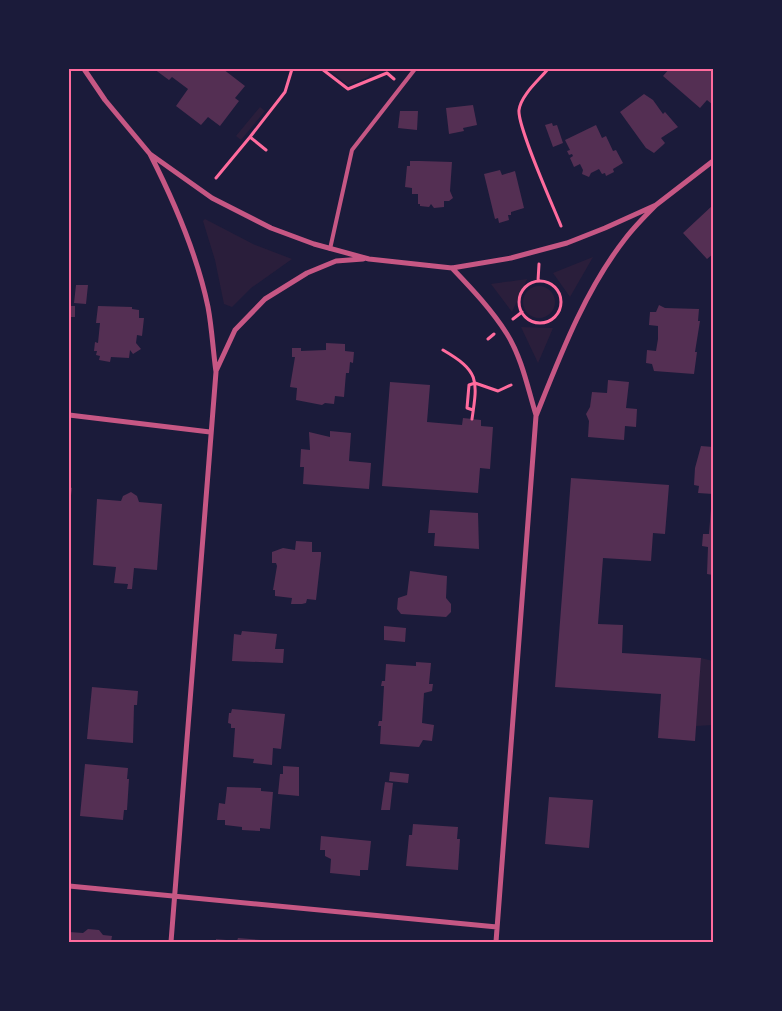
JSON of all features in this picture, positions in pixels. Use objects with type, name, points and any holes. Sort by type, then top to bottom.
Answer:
[{"type":"street","points":[[84,69],[105,100],[150,154],[168,189],[189,240],[208,307],[216,372],[171,942]]},
{"type":"street","points":[[150,154],[212,198],[271,228],[330,249],[368,259],[452,268],[511,258],[567,243],[656,205]]},
{"type":"street","points":[[496,942],[536,416],[551,379],[599,278],[625,238],[656,205],[713,161]]},
{"type":"street","points":[[216,372],[235,330],[265,300],[307,273],[336,261],[368,259]]},
{"type":"street","points":[[452,268],[486,306],[508,335],[520,363],[536,416]]},
{"type":"street","points":[[69,415],[210,432]]},
{"type":"street","points":[[69,886],[497,927]]},
{"type":"lane","points":[[330,249],[352,150],[415,69]]},
{"type":"path","points":[[216,178],[285,92],[292,69]]},
{"type":"path","points":[[322,69],[348,89],[387,73],[402,85]]},
{"type":"path","points":[[548,69],[527,95],[519,110],[523,129],[561,226]]},
{"type":"path","points":[[250,137],[266,150]]},
{"type":"path","points":[[545,282],[551,284],[560,295],[560,308],[552,319],[539,323],[532,321],[522,312],[520,299],[526,287],[531,283],[545,282]]},
{"type":"path","points":[[443,350],[466,363],[475,383],[472,419]]},
{"type":"path","points":[[473,410],[467,408],[469,385],[475,383],[498,391],[511,385]]},
{"type":"shaded area","points":[[328,69],[374,69],[368,77],[348,85]]},
{"type":"shaded area","points":[[260,107],[265,111],[241,140],[236,136]]},
{"type":"shaded area","points":[[205,219],[253,244],[292,259],[251,288],[232,307],[224,304],[215,260],[203,221]]},
{"type":"shaded area","points":[[593,257],[570,297],[553,273]]},
{"type":"shaded area","points":[[527,279],[512,312],[491,284]]},
{"type":"shaded area","points":[[539,286],[545,287],[550,291],[554,296],[554,308],[550,313],[545,317],[539,318],[533,317],[528,313],[524,308],[523,302],[524,296],[528,291],[533,287]]},
{"type":"shaded area","points":[[521,327],[553,328],[538,363]]},
{"type":"shaded area","points":[[701,658],[713,661],[713,725],[696,726]]},
{"type":"building","points":[[154,69],[223,69],[245,86],[235,98],[239,101],[220,126],[208,117],[201,125],[176,106],[188,89],[172,77],[169,80]]},
{"type":"building","points":[[669,69],[713,69],[713,105],[707,100],[700,108],[663,76]]},
{"type":"building","points":[[644,94],[653,100],[663,114],[665,112],[678,127],[661,138],[665,143],[654,153],[646,148],[620,112]]},
{"type":"building","points":[[473,105],[477,125],[463,128],[464,131],[449,134],[446,108]]},
{"type":"building","points":[[400,111],[418,111],[417,130],[398,128]]},
{"type":"building","points":[[552,123],[553,126],[557,125],[563,143],[553,147],[545,125]]},
{"type":"building","points":[[596,125],[602,138],[606,136],[613,151],[616,150],[623,163],[613,169],[614,172],[606,176],[599,169],[591,173],[589,177],[582,174],[583,170],[580,164],[574,167],[570,158],[573,156],[572,154],[569,155],[567,151],[570,150],[565,140]]},
{"type":"building","points":[[410,161],[452,162],[450,191],[453,198],[449,201],[444,201],[444,207],[434,208],[431,204],[429,207],[420,206],[418,204],[418,194],[412,194],[412,188],[405,187],[407,166],[410,166]]},
{"type":"building","points":[[500,170],[502,175],[515,171],[524,208],[511,212],[511,215],[508,215],[509,220],[499,223],[498,218],[495,219],[484,174]]},
{"type":"building","points":[[713,205],[713,254],[707,259],[683,233]]},
{"type":"building","points":[[76,285],[88,285],[86,304],[74,303]]},
{"type":"building","points":[[659,305],[665,308],[699,309],[698,321],[700,321],[694,374],[654,371],[652,364],[646,363],[647,350],[656,351],[658,339],[658,326],[649,325],[650,312],[656,312]]},
{"type":"building","points":[[69,306],[75,306],[75,317],[69,317]]},
{"type":"building","points":[[98,306],[132,307],[132,309],[139,310],[139,318],[144,318],[142,336],[137,335],[136,343],[141,349],[133,354],[130,350],[129,358],[111,357],[110,362],[99,360],[100,356],[96,355],[97,351],[94,351],[95,342],[98,343],[100,323],[96,323]]},
{"type":"building","points":[[326,343],[345,344],[345,351],[354,352],[353,363],[350,362],[349,373],[346,373],[344,397],[335,396],[334,404],[325,403],[322,405],[296,400],[297,388],[290,387],[295,357],[292,357],[292,348],[301,348],[301,351],[326,350]]},
{"type":"building","points":[[608,380],[629,382],[626,408],[637,409],[636,427],[625,426],[624,440],[588,437],[589,421],[586,414],[590,407],[592,392],[607,393]]},
{"type":"building","points":[[390,382],[430,385],[427,422],[462,425],[463,418],[481,420],[481,426],[493,427],[490,469],[480,468],[478,493],[382,486]]},
{"type":"building","points":[[330,431],[351,433],[349,461],[371,463],[369,489],[303,484],[304,467],[300,467],[301,449],[310,450],[309,432],[330,437]]},
{"type":"building","points":[[701,446],[713,447],[713,494],[698,493],[699,486],[694,485],[695,468]]},
{"type":"building","points":[[571,478],[669,485],[665,534],[653,533],[651,561],[603,558],[598,624],[623,625],[622,653],[701,658],[695,741],[658,738],[661,694],[555,687]]},
{"type":"building","points":[[69,487],[72,488],[70,503],[69,503]]},
{"type":"building","points":[[131,492],[137,496],[139,502],[162,504],[157,570],[134,568],[132,589],[127,589],[128,584],[114,583],[116,567],[93,565],[97,499],[121,501],[123,496]]},
{"type":"building","points":[[711,508],[713,509],[713,575],[707,574],[708,547],[702,546],[703,534],[709,534]]},
{"type":"building","points":[[430,510],[478,513],[479,549],[434,546],[435,533],[428,533]]},
{"type":"building","points":[[296,541],[312,542],[312,552],[321,552],[316,600],[307,599],[306,603],[302,604],[291,604],[292,598],[275,596],[275,590],[273,590],[277,566],[276,563],[272,563],[272,552],[283,548],[295,550]]},
{"type":"building","points":[[410,571],[447,576],[446,598],[451,604],[451,612],[446,617],[401,614],[397,609],[398,598],[407,595]]},
{"type":"building","points":[[384,626],[406,628],[405,642],[384,640]]},
{"type":"building","points":[[242,631],[277,634],[275,649],[284,649],[283,663],[232,661],[234,634],[241,635]]},
{"type":"building","points":[[416,662],[431,663],[429,684],[433,684],[432,691],[424,693],[422,723],[434,725],[432,741],[423,740],[419,747],[380,744],[381,726],[378,726],[379,721],[382,721],[384,686],[381,686],[382,681],[385,681],[386,664],[416,666]]},
{"type":"building","points":[[92,687],[138,691],[137,705],[134,705],[133,743],[87,739]]},
{"type":"building","points":[[232,709],[285,714],[281,749],[273,748],[272,765],[253,763],[254,759],[233,757],[235,728],[231,728],[231,724],[228,723],[229,713],[231,713]]},
{"type":"building","points":[[85,764],[128,768],[127,810],[124,810],[123,820],[80,816]]},
{"type":"building","points":[[283,766],[299,767],[299,796],[278,794],[280,774],[283,774]]},
{"type":"building","points":[[390,772],[409,774],[408,783],[389,781]]},
{"type":"building","points":[[385,782],[393,783],[390,810],[381,810]]},
{"type":"building","points":[[227,787],[261,788],[261,791],[273,792],[270,829],[260,828],[260,831],[242,830],[242,827],[225,825],[225,820],[217,820],[219,803],[225,804]]},
{"type":"building","points":[[549,797],[593,800],[589,848],[545,844]]},
{"type":"building","points":[[413,824],[458,827],[457,839],[460,839],[458,870],[406,866],[409,835],[412,835]]},
{"type":"building","points":[[321,836],[371,841],[368,870],[360,870],[360,876],[330,873],[331,859],[325,856],[325,850],[320,850]]},
{"type":"building","points":[[88,929],[99,930],[103,935],[112,936],[111,942],[69,942],[69,932],[83,933]]},
{"type":"building","points":[[238,938],[261,940],[261,942],[216,942],[216,939],[237,941]]}]
